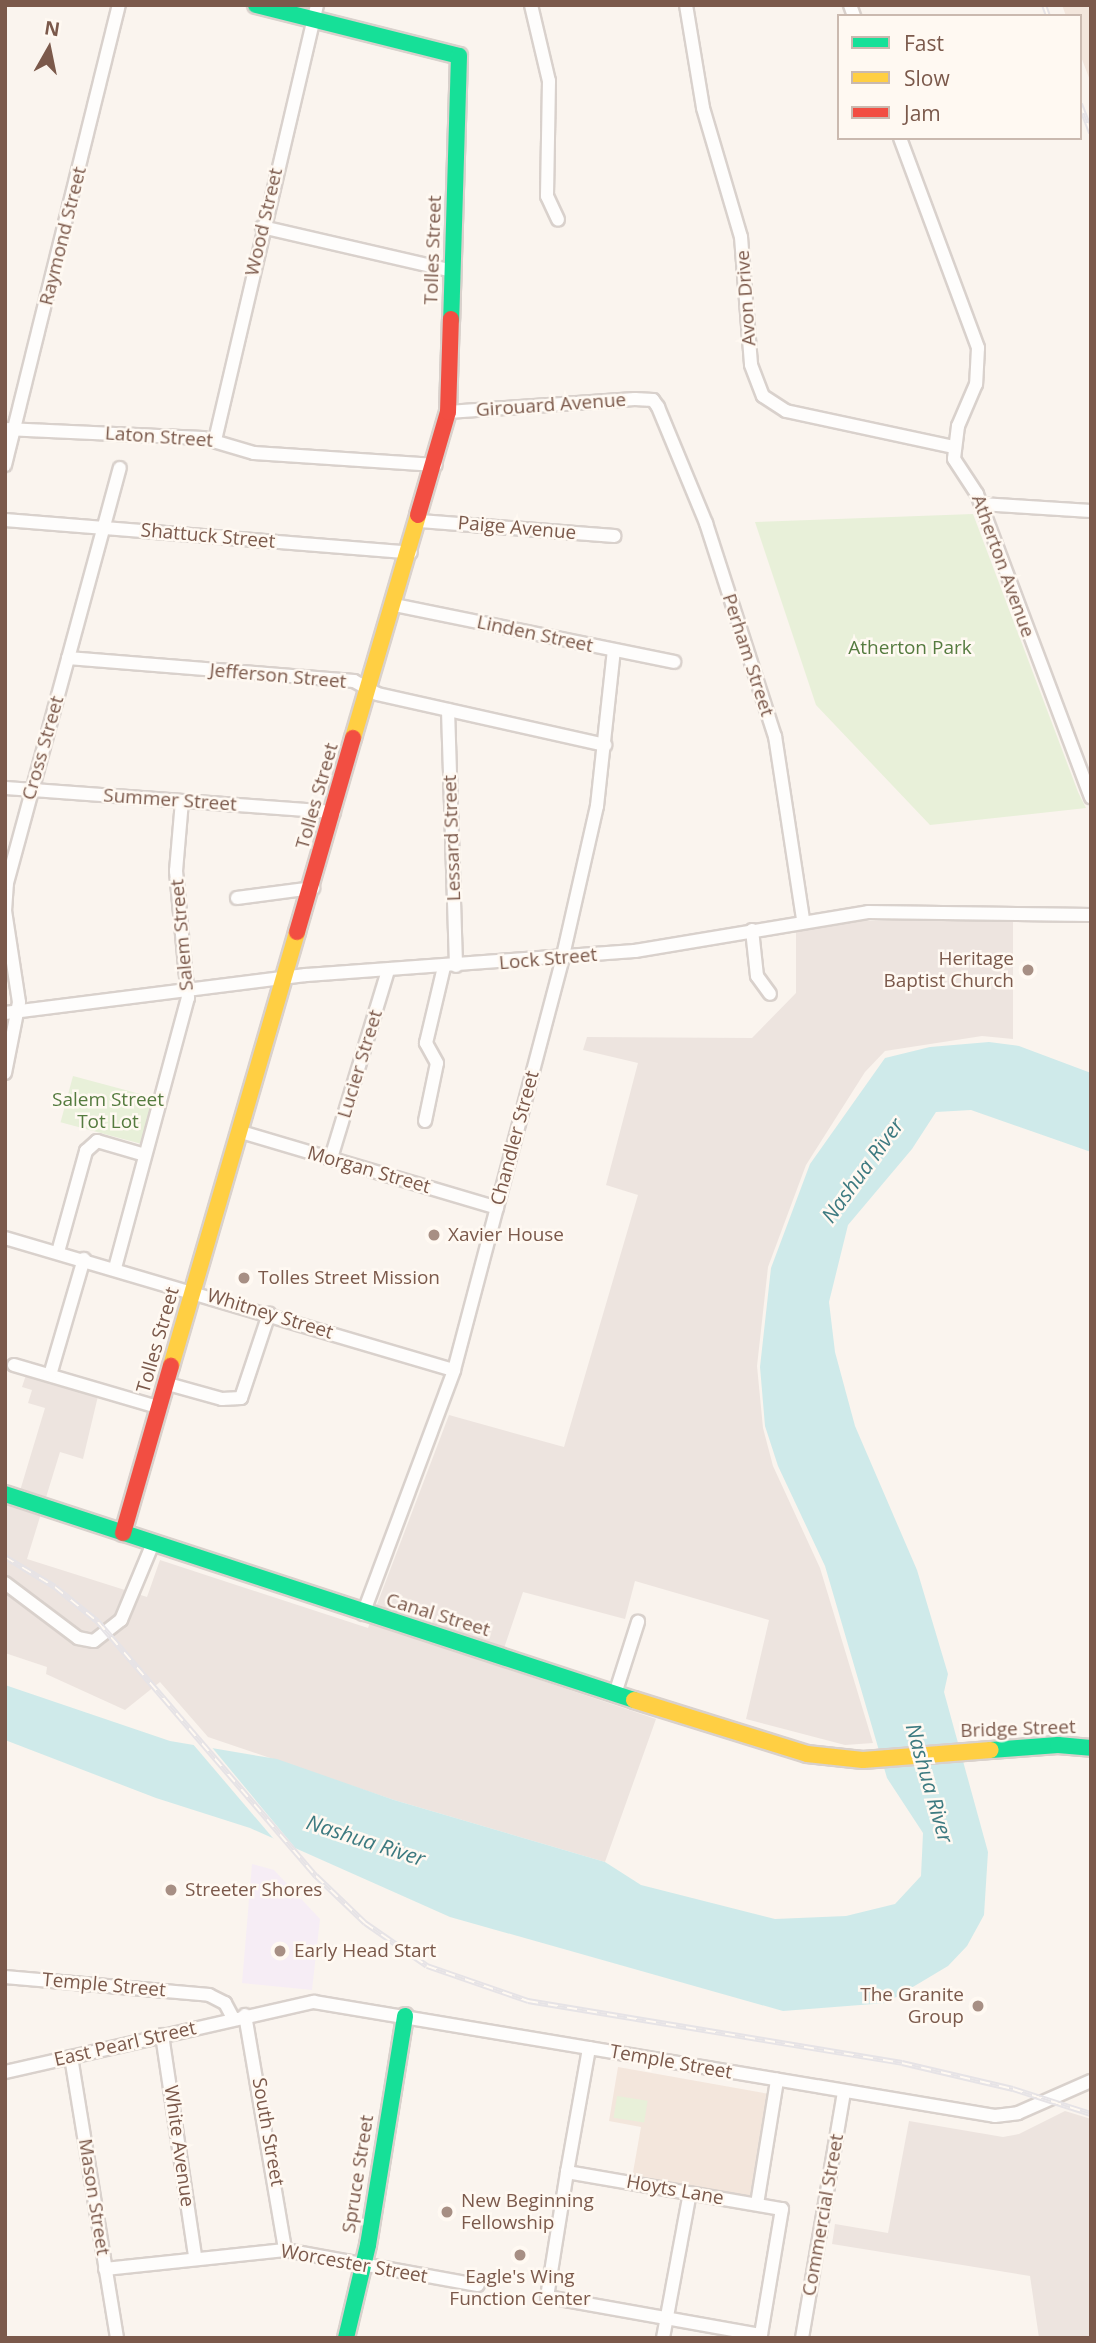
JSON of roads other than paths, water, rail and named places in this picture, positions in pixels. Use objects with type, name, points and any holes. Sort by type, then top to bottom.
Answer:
[{"type":"street","name":"Raymond Street","points":[[5,465],[11,430],[119,5]]},
{"type":"street","points":[[256,5],[315,12]]},
{"type":"street","points":[[531,5],[549,81],[547,196],[558,220]]},
{"type":"street","name":"Avon Drive","points":[[687,5],[703,108],[741,237],[751,365],[758,388],[768,402],[786,411],[954,447]]},
{"type":"street","name":"Tolles Street","points":[[123,1533],[411,553],[448,412],[459,56],[315,12]]},
{"type":"street","name":"Wood Street","points":[[215,440],[262,227],[315,12]]},
{"type":"street","points":[[901,140],[978,348],[976,384],[954,447]]},
{"type":"street","points":[[262,227],[453,271]]},
{"type":"street","name":"Girouard Avenue","points":[[448,412],[653,400]]},
{"type":"street","name":"Perham Street","points":[[653,400],[706,523],[775,736],[803,920]]},
{"type":"street","name":"Laton Street","points":[[11,430],[215,440],[254,453],[436,465]]},
{"type":"street","name":"Atherton Avenue","points":[[954,447],[957,465],[981,504],[1091,797]]},
{"type":"street","name":"Cross Street","points":[[5,1073],[19,1011],[5,897],[120,468]]},
{"type":"street","points":[[981,504],[1091,511]]},
{"type":"street","name":"Shattuck Street","points":[[5,520],[411,553]]},
{"type":"street","name":"Paige Avenue","points":[[420,521],[614,536]]},
{"type":"street","name":"Linden Street","points":[[395,605],[674,663]]},
{"type":"street","name":"Chandler Street","points":[[363,1614],[454,1370],[562,960],[597,806],[614,650]]},
{"type":"street","name":"Jefferson Street","points":[[68,658],[354,681],[370,690],[448,710],[605,745]]},
{"type":"street","name":"Lessard Street","points":[[425,1121],[437,1063],[426,1043],[450,966],[448,710]]},
{"type":"street","name":"Summer Street","points":[[5,788],[334,812]]},
{"type":"street","name":"Salem Street","points":[[115,1268],[189,988],[176,871],[181,801]]},
{"type":"street","points":[[237,898],[313,888]]},
{"type":"street","name":"Lock Street","points":[[5,1013],[286,977],[562,960],[662,948],[803,920],[868,912],[1091,915]]},
{"type":"street","points":[[752,929],[757,976],[770,994]]},
{"type":"street","name":"Lucier Street","points":[[331,1158],[388,970]]},
{"type":"street","name":"Morgan Street","points":[[241,1132],[497,1208]]},
{"type":"street","points":[[58,1252],[86,1151],[97,1141],[145,1155]]},
{"type":"street","name":"Whitney Street","points":[[5,1238],[194,1291],[454,1370]]},
{"type":"street","points":[[50,1375],[83,1259]]},
{"type":"street","points":[[168,1384],[222,1399],[241,1398],[269,1314]]},
{"type":"street","points":[[14,1365],[161,1408]]},
{"type":"street","name":"Canal Street","points":[[5,1494],[363,1614],[798,1751],[863,1760]]},
{"type":"street","points":[[5,1583],[78,1638],[94,1641],[121,1620],[153,1543]]},
{"type":"street","points":[[615,1694],[638,1622]]},
{"type":"street","name":"Bridge Street","points":[[863,1760],[991,1749],[1091,1748]]},
{"type":"street","name":"Temple Street","points":[[5,1977],[209,1995],[225,2003],[239,2016],[314,2003],[1003,2116],[1091,2081]]},
{"type":"street","name":"East Pearl Street","points":[[5,2072],[239,2016]]},
{"type":"street","name":"South Street","points":[[239,2016],[285,2250]]},
{"type":"street","name":"Spruce Street","points":[[346,2338],[364,2264],[405,2016]]},
{"type":"street","name":"White Avenue","points":[[162,2035],[195,2257]]},
{"type":"street","points":[[589,2048],[547,2297],[667,2318]]},
{"type":"street","name":"Mason Street","points":[[71,2057],[117,2338]]},
{"type":"street","points":[[757,2204],[777,2080]]},
{"type":"street","name":"Commercial Street","points":[[803,2338],[844,2092]]},
{"type":"street","name":"Hoyts Lane","points":[[567,2172],[782,2209],[761,2335],[667,2318]]},
{"type":"street","points":[[663,2338],[690,2193]]},
{"type":"street","name":"Worcester Street","points":[[105,2269],[195,2257],[285,2250],[478,2285]]},
{"type":"water","name":"Nashua River","points":[[989,1042],[1019,1046],[1091,1073],[1091,1152],[971,1110],[936,1112],[912,1149],[848,1225],[829,1302],[835,1352],[855,1426],[917,1570],[948,1674],[944,1692],[988,1852],[984,1915],[967,1946],[948,1966],[886,2003],[783,2011],[450,1917],[250,1828],[156,1798],[5,1740],[5,1685],[170,1741],[277,1759],[394,1800],[605,1862],[641,1885],[775,1919],[846,1916],[895,1904],[921,1876],[923,1833],[887,1778],[825,1566],[778,1466],[765,1426],[760,1367],[771,1268],[810,1164],[885,1058],[930,1047]]},
{"type":"railway","points":[[1044,5],[1047,14]]},
{"type":"railway","points":[[1082,109],[1091,133]]},
{"type":"railway","points":[[5,1557],[55,1587],[98,1622],[316,1876],[365,1923],[427,1966],[528,2001],[902,2063],[1013,2089],[1091,2114]]},
{"type":"place","name":"Heritage Baptist Church","points":[[1028,970]]},
{"type":"place","name":"Xavier House","points":[[434,1235]]},
{"type":"place","name":"Tolles Street Mission","points":[[244,1278]]},
{"type":"place","name":"Streeter Shores","points":[[171,1890]]},
{"type":"place","name":"Early Head Start","points":[[280,1951]]},
{"type":"place","name":"The Granite Group","points":[[978,2006]]},
{"type":"place","name":"New Beginning Fellowship","points":[[447,2212]]},
{"type":"place","name":"Eagle's Wing Function Center","points":[[520,2255]]},
{"type":"park label","name":"Atherton Park","points":[[910,648]]},
{"type":"park label","name":"Salem Street Tot Lot","points":[[108,1111]]}]
